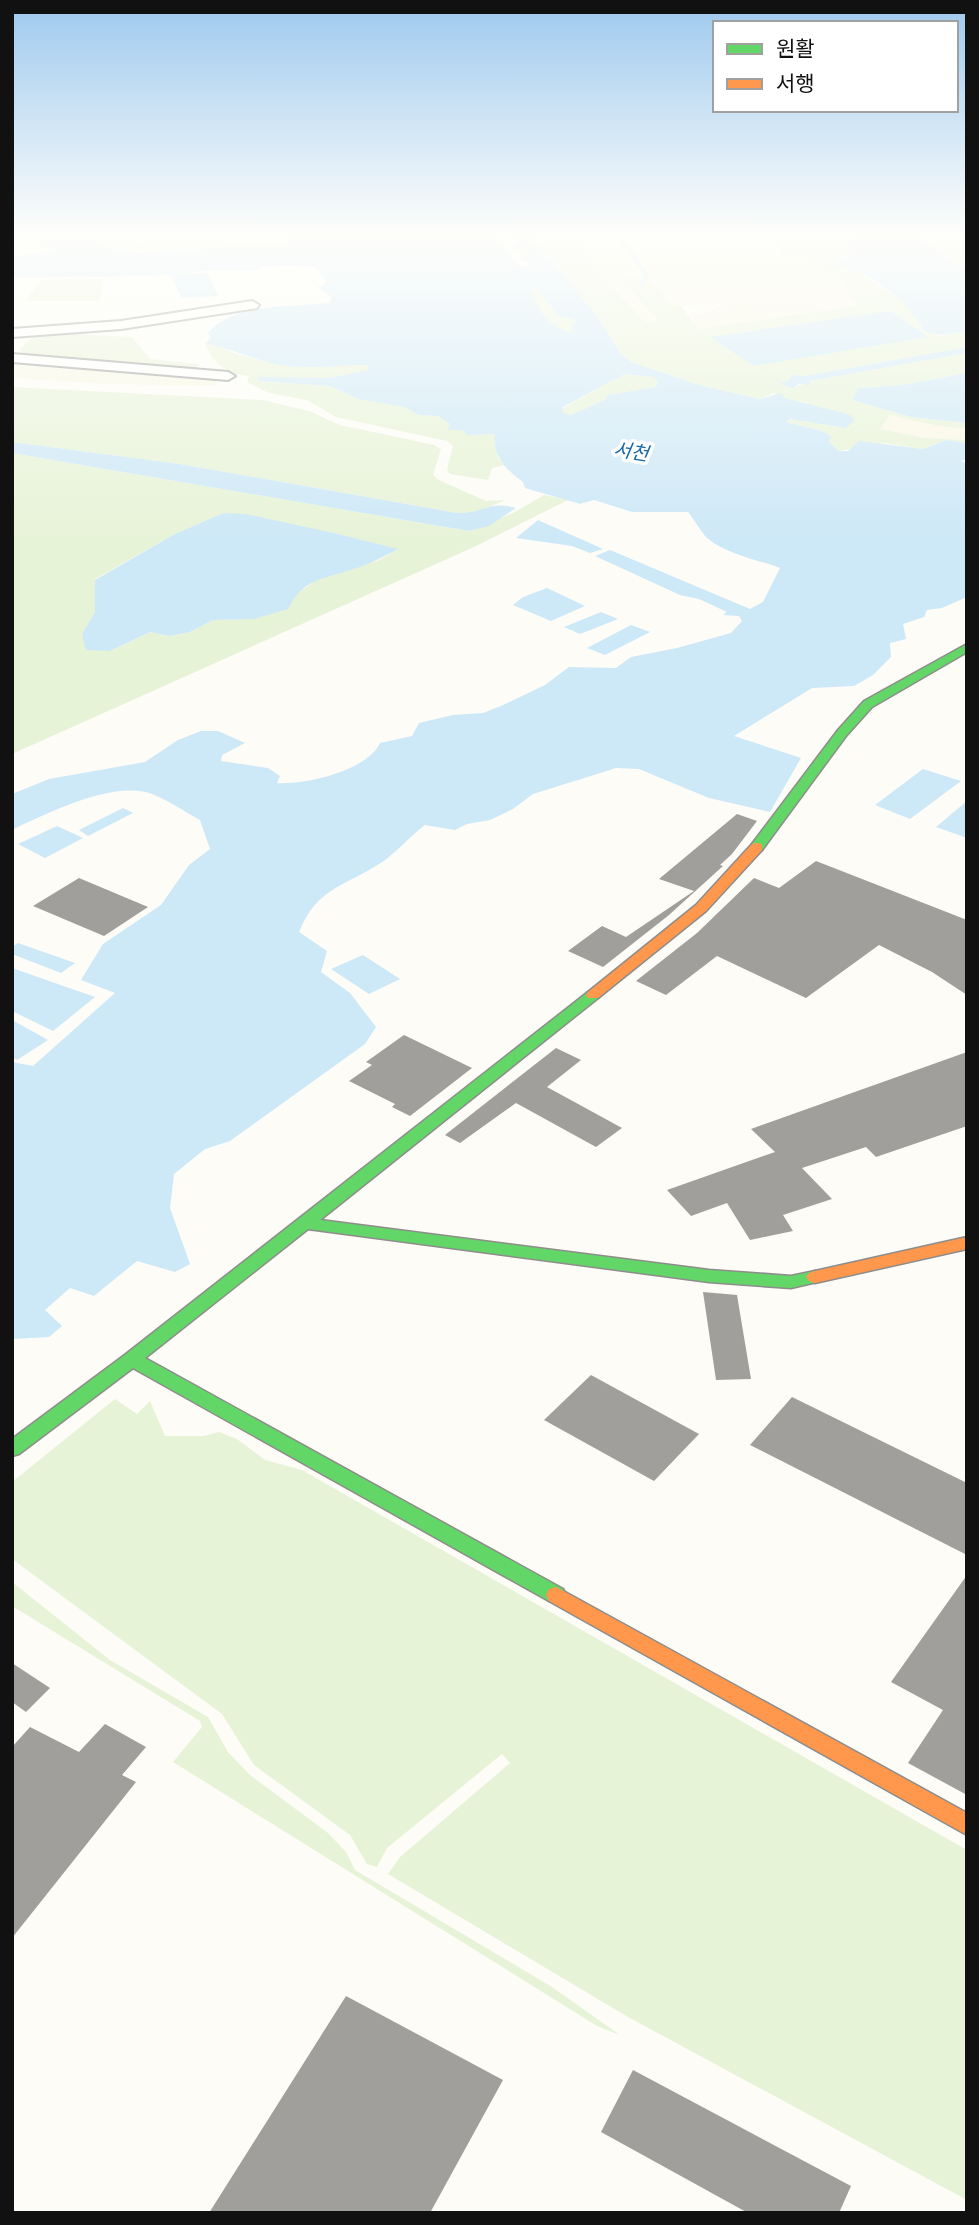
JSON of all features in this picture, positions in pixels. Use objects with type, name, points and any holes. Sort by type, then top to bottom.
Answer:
[{"type":"street","points":[[12,358],[228,376]]},
{"type":"street","points":[[12,1449],[132,1359],[683,924],[737,874],[842,733],[868,704],[967,647]]},
{"type":"street","points":[[304,1223],[709,1276],[791,1282],[967,1243]]},
{"type":"street","points":[[132,1359],[967,1825]]},
{"type":"shaded area","points":[[12,363],[221,378],[214,386],[107,384],[12,378]]},
{"type":"shaded area","points":[[890,415],[926,424],[967,428],[967,440],[925,438],[880,429]]},
{"type":"green space","points":[[35,335],[132,337],[150,359],[200,364],[195,370],[26,355],[19,350]]},
{"type":"green space","points":[[609,335],[967,335],[967,347],[806,376],[792,375],[789,380],[781,383],[793,388],[810,381],[967,353],[967,373],[902,385],[859,388],[852,400],[911,417],[967,423],[967,428],[947,427],[890,415],[880,429],[925,438],[967,440],[967,443],[946,440],[924,449],[884,443],[839,451],[829,442],[831,436],[822,431],[786,422],[803,419],[836,427],[808,403],[774,393],[759,399],[696,384],[631,362],[620,353]]},
{"type":"green space","points":[[212,343],[250,358],[269,362],[367,365],[370,370],[328,378],[259,381],[330,386],[358,399],[404,407],[419,415],[438,416],[450,424],[449,430],[462,430],[468,435],[495,434],[498,458],[504,465],[492,468],[488,480],[450,474],[447,470],[453,446],[447,441],[336,417],[307,400],[269,393],[247,382],[249,376],[234,373],[217,363],[205,344]]},
{"type":"green space","points":[[625,374],[653,377],[658,382],[655,387],[608,395],[606,399],[571,415],[562,412],[563,408]]},
{"type":"green space","points":[[12,387],[262,400],[309,411],[340,425],[434,445],[441,449],[433,475],[439,480],[486,501],[506,500],[470,514],[457,513],[180,464],[12,442]]},
{"type":"green space","points":[[12,453],[469,531],[513,513],[544,495],[568,500],[474,547],[12,754]],"holes":[[[223,513],[334,533],[397,550],[379,560],[319,578],[254,619],[213,620],[190,632],[170,636],[150,632],[110,651],[82,634],[95,612],[95,579],[173,535]]]},
{"type":"green space","points":[[115,1399],[137,1414],[150,1401],[165,1436],[203,1436],[219,1432],[237,1439],[265,1460],[302,1470],[967,1850],[967,2200],[628,2017],[388,1874],[400,1857],[510,1763],[502,1754],[387,1848],[377,1867],[367,1864],[350,1835],[254,1765],[222,1714],[12,1559],[12,1482]]},
{"type":"green space","points":[[12,1582],[110,1660],[208,1717],[228,1752],[250,1775],[328,1833],[346,1852],[355,1870],[552,1987],[620,2035],[597,2026],[173,1762],[202,1727],[200,1721],[12,1606]]},
{"type":"water","name":"서천","points":[[209,335],[609,335],[620,353],[631,362],[696,384],[759,399],[781,393],[785,398],[852,416],[854,421],[846,428],[791,419],[786,422],[822,431],[831,436],[829,442],[839,451],[848,451],[859,441],[924,449],[946,440],[967,443],[967,459],[961,461],[967,464],[967,597],[942,608],[927,610],[924,617],[903,624],[906,639],[890,643],[891,657],[873,675],[854,686],[812,688],[734,736],[801,758],[770,812],[709,798],[639,769],[616,768],[533,794],[513,809],[490,820],[467,824],[455,830],[425,825],[384,861],[332,890],[314,906],[299,932],[327,951],[321,972],[350,993],[376,1027],[365,1044],[230,1141],[205,1149],[174,1174],[170,1208],[190,1264],[175,1272],[137,1261],[94,1296],[70,1288],[45,1310],[62,1326],[49,1337],[12,1339],[12,1062],[33,1066],[115,993],[81,980],[103,944],[161,905],[189,865],[210,849],[200,820],[152,794],[119,791],[100,795],[62,807],[12,830],[12,794],[49,779],[145,762],[178,740],[201,731],[218,731],[245,743],[222,755],[221,761],[268,768],[280,776],[277,783],[318,779],[362,761],[373,753],[380,743],[412,736],[419,723],[453,715],[483,713],[545,685],[569,667],[616,668],[631,657],[731,633],[742,621],[739,616],[723,615],[727,612],[699,599],[680,595],[595,556],[610,550],[750,609],[763,602],[780,568],[733,553],[715,544],[705,536],[688,512],[632,512],[594,500],[580,504],[525,488],[523,482],[511,473],[498,456],[495,434],[468,435],[462,430],[448,430],[450,424],[438,416],[419,415],[404,407],[358,399],[330,386],[258,381],[260,377],[328,378],[369,370],[367,365],[279,365],[205,344],[211,338]],"holes":[[[625,374],[653,377],[658,382],[655,387],[607,395],[606,399],[571,415],[562,412],[563,407]]]},
{"type":"water","points":[[925,335],[928,337],[754,366],[710,337]]},
{"type":"water","points":[[967,347],[967,353],[810,381],[809,385],[799,384],[793,388],[779,384],[789,380],[792,375],[806,376]]},
{"type":"water","points":[[967,373],[967,423],[911,417],[852,400],[858,388],[902,385]]},
{"type":"water","points":[[12,442],[180,464],[457,513],[473,512],[491,506],[516,508],[489,526],[469,531],[12,453]]},
{"type":"water","points":[[223,513],[246,514],[398,549],[380,559],[313,582],[300,592],[288,609],[254,619],[213,620],[190,632],[170,636],[150,632],[110,651],[86,650],[82,634],[95,612],[95,580],[173,535]]},
{"type":"water","points":[[538,520],[603,549],[590,553],[572,546],[516,538]]},
{"type":"water","points":[[547,588],[585,606],[551,621],[513,605],[523,597]]},
{"type":"water","points":[[601,612],[618,619],[580,634],[564,627]]},
{"type":"water","points":[[631,625],[650,632],[605,655],[587,648]]},
{"type":"water","points":[[923,769],[961,781],[910,819],[875,805]]},
{"type":"water","points":[[967,801],[967,838],[936,827]]},
{"type":"water","points":[[123,808],[133,813],[88,836],[79,830]]},
{"type":"water","points":[[57,826],[83,838],[45,858],[18,844]]},
{"type":"water","points":[[18,943],[75,963],[61,973],[12,954],[12,947]]},
{"type":"water","points":[[363,955],[400,979],[369,994],[331,969]]},
{"type":"water","points":[[12,968],[95,997],[53,1031],[12,1011]]},
{"type":"water","points":[[12,1020],[48,1040],[17,1060],[12,1057]]},
{"type":"building","points":[[737,814],[757,821],[732,854],[720,865],[723,866],[669,915],[603,967],[568,951],[602,926],[626,937],[694,891],[659,879]]},
{"type":"building","points":[[816,861],[967,920],[967,995],[932,972],[879,945],[806,998],[717,956],[666,995],[636,981],[697,933],[754,878],[779,888]]},
{"type":"building","points":[[79,878],[148,907],[104,936],[33,906]]},
{"type":"building","points":[[404,1035],[472,1068],[410,1116],[392,1107],[395,1104],[349,1081],[372,1065],[366,1062]]},
{"type":"building","points":[[556,1048],[581,1060],[547,1087],[622,1128],[596,1147],[516,1103],[460,1143],[445,1135]]},
{"type":"building","points":[[967,1052],[967,1126],[876,1157],[866,1147],[802,1168],[832,1199],[783,1215],[793,1231],[750,1240],[727,1203],[691,1216],[667,1190],[775,1152],[751,1129]]},
{"type":"building","points":[[703,1292],[737,1295],[751,1379],[716,1380]]},
{"type":"building","points":[[591,1375],[699,1434],[654,1481],[544,1420]]},
{"type":"building","points":[[792,1397],[967,1483],[967,1555],[750,1445]]},
{"type":"building","points":[[967,1575],[967,1795],[908,1763],[943,1710],[891,1682]]},
{"type":"building","points":[[12,1663],[50,1688],[26,1712],[12,1702]]},
{"type":"building","points":[[105,1724],[146,1747],[122,1775],[136,1782],[12,1938],[12,1747],[30,1727],[79,1752]]},
{"type":"building","points":[[346,1996],[503,2080],[430,2213],[209,2213]]},
{"type":"building","points":[[633,2070],[851,2186],[839,2213],[748,2213],[601,2132]]},
{"type":"traffic: fast","points":[[757,847],[842,733],[868,704],[967,647]]},
{"type":"traffic: fast","points":[[12,1449],[132,1359],[593,995]]},
{"type":"traffic: fast","points":[[304,1223],[709,1276],[791,1282],[815,1277]]},
{"type":"traffic: fast","points":[[132,1359],[556,1595]]},
{"type":"traffic: slow","points":[[593,995],[701,908],[740,869],[757,847]]},
{"type":"traffic: slow","points":[[815,1277],[967,1243]]},
{"type":"traffic: slow","points":[[556,1595],[967,1825]]}]
